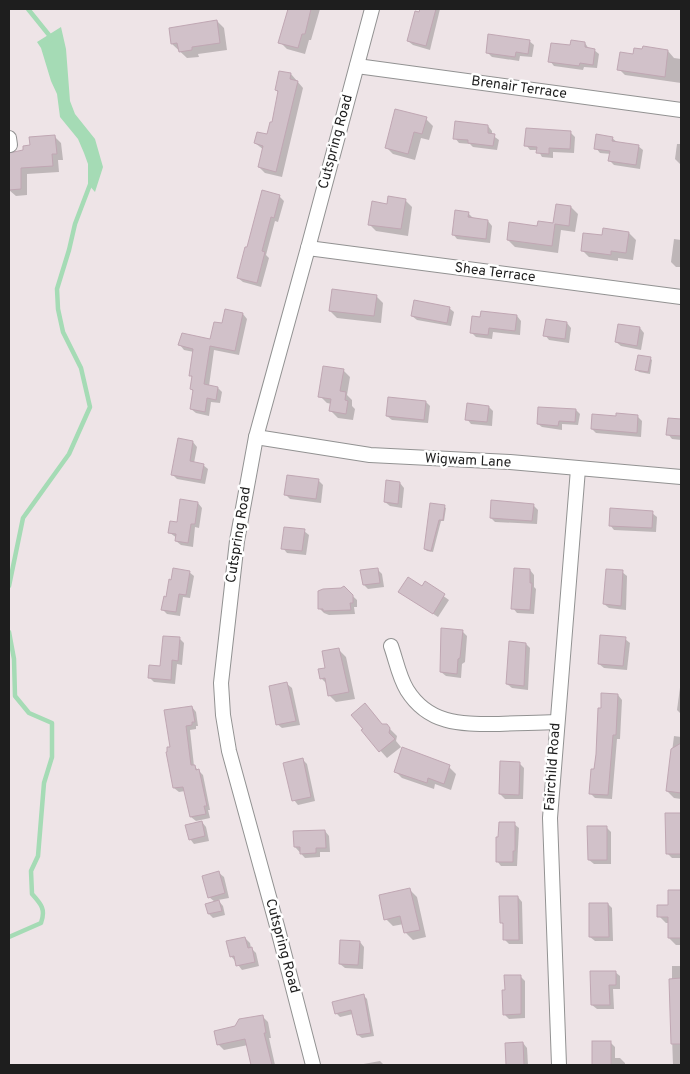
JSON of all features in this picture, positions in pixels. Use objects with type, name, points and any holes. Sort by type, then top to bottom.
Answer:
[{"type":"street","name":"Cutspring Road","points":[[313,1065],[229,751],[223,715],[221,683],[236,541],[256,437],[372,9]]},
{"type":"street","name":"Brenair Terrace","points":[[357,66],[681,110]]},
{"type":"street","name":"Shea Terrace","points":[[308,248],[681,297]]},
{"type":"street","name":"Wigwam Lane","points":[[256,437],[370,455],[475,460],[681,478]]},
{"type":"street","name":"Fairchild Road","points":[[559,1065],[550,818],[556,722],[578,469]]},
{"type":"street","points":[[391,646],[406,688],[418,705],[433,715],[450,722],[468,724],[556,722]]},
{"type":"shaded area","points":[[61,27],[66,49],[70,101],[75,114],[95,139],[103,167],[95,192],[88,184],[88,164],[78,139],[60,117],[57,94],[41,48],[37,42]]},
{"type":"building","points":[[288,9],[311,9],[305,34],[302,34],[298,48],[278,43]]},
{"type":"building","points":[[420,9],[436,9],[426,46],[407,41],[415,11],[419,12]]},
{"type":"building","points":[[217,20],[220,43],[192,47],[192,50],[179,52],[177,43],[171,44],[169,28]]},
{"type":"building","points":[[488,34],[530,40],[528,54],[516,52],[515,57],[486,53]]},
{"type":"building","points":[[571,40],[585,42],[585,47],[595,49],[593,65],[580,63],[579,66],[548,62],[551,43],[570,45]]},
{"type":"building","points":[[643,46],[668,50],[665,77],[617,70],[620,52],[633,54],[634,48],[642,49]]},
{"type":"building","points":[[279,71],[291,73],[290,79],[298,81],[276,172],[258,167],[263,146],[254,143],[257,132],[267,134],[270,122],[272,122],[278,91],[275,90]]},
{"type":"building","points":[[395,109],[427,117],[422,134],[414,132],[408,154],[385,148]]},
{"type":"building","points":[[455,121],[488,125],[488,133],[495,134],[493,146],[468,143],[468,140],[453,139]]},
{"type":"building","points":[[526,128],[571,131],[570,149],[549,148],[549,154],[536,153],[537,147],[524,146]]},
{"type":"building","points":[[596,134],[613,137],[612,141],[639,145],[636,165],[608,161],[610,151],[594,149]]},
{"type":"building","points":[[55,135],[57,154],[52,154],[53,166],[21,168],[21,189],[9,190],[9,153],[23,150],[23,146],[30,145],[29,137]]},
{"type":"building","points":[[262,190],[280,195],[274,218],[271,217],[262,251],[265,252],[257,283],[237,278]]},
{"type":"building","points":[[388,196],[406,199],[401,229],[368,225],[372,201],[387,204]]},
{"type":"building","points":[[556,204],[571,206],[569,226],[555,224],[552,246],[507,240],[509,222],[537,226],[538,221],[553,223]]},
{"type":"building","points":[[455,210],[469,212],[468,217],[488,220],[486,239],[452,235]]},
{"type":"building","points":[[603,228],[629,232],[626,253],[611,251],[611,255],[581,251],[583,233],[602,235]]},
{"type":"building","points":[[332,289],[377,295],[374,316],[329,311]]},
{"type":"building","points":[[414,300],[450,307],[447,323],[411,316]]},
{"type":"building","points":[[225,309],[243,313],[235,351],[210,346],[204,384],[218,387],[216,400],[207,398],[205,412],[190,409],[193,390],[190,389],[192,376],[189,376],[193,349],[178,345],[182,333],[210,339],[214,322],[222,323]]},
{"type":"building","points":[[481,311],[517,315],[515,331],[489,328],[488,335],[470,333],[472,316],[480,317]]},
{"type":"building","points":[[546,319],[567,322],[565,339],[543,336]]},
{"type":"building","points":[[618,324],[640,327],[637,346],[615,342]]},
{"type":"building","points":[[638,355],[651,357],[648,372],[635,370]]},
{"type":"building","points":[[323,366],[344,369],[340,391],[346,392],[345,400],[348,401],[346,414],[329,411],[331,399],[318,397]]},
{"type":"building","points":[[388,397],[426,401],[424,420],[386,416]]},
{"type":"building","points":[[467,403],[489,406],[487,422],[465,420]]},
{"type":"building","points":[[538,407],[576,409],[575,422],[559,421],[558,426],[537,424]]},
{"type":"building","points":[[616,413],[638,415],[637,433],[591,429],[592,414],[616,416]]},
{"type":"building","points":[[668,418],[681,419],[681,436],[666,435]]},
{"type":"building","points":[[178,438],[193,441],[190,461],[204,464],[201,480],[171,475]]},
{"type":"building","points":[[287,475],[319,479],[316,499],[284,495]]},
{"type":"building","points":[[386,480],[400,482],[398,504],[384,502]]},
{"type":"building","points":[[180,499],[198,502],[195,524],[191,524],[188,543],[175,541],[176,534],[168,533],[170,521],[177,522]]},
{"type":"building","points":[[491,500],[534,504],[532,521],[490,518]]},
{"type":"building","points":[[430,503],[445,505],[443,520],[439,520],[431,551],[424,549]]},
{"type":"building","points":[[610,508],[653,511],[652,528],[609,526]]},
{"type":"building","points":[[284,527],[305,529],[302,551],[281,549]]},
{"type":"building","points":[[173,568],[190,571],[186,595],[179,594],[176,612],[161,610]]},
{"type":"building","points":[[378,568],[380,583],[363,585],[360,570]]},
{"type":"building","points":[[514,568],[530,569],[530,583],[532,583],[530,610],[511,609]]},
{"type":"building","points":[[606,569],[623,570],[621,606],[603,604]]},
{"type":"building","points":[[408,577],[422,586],[425,581],[445,594],[433,614],[398,592]]},
{"type":"building","points":[[344,586],[353,595],[353,603],[350,603],[351,610],[323,611],[323,609],[318,609],[318,591]]},
{"type":"building","points":[[441,628],[463,630],[457,674],[440,672]]},
{"type":"building","points":[[600,635],[626,637],[623,666],[598,664]]},
{"type":"building","points":[[163,636],[180,637],[178,661],[172,660],[171,680],[148,678],[149,665],[160,666]]},
{"type":"building","points":[[509,641],[526,643],[524,686],[506,684]]},
{"type":"building","points":[[339,648],[349,692],[328,696],[325,678],[320,679],[318,669],[325,668],[322,651]]},
{"type":"building","points":[[287,682],[296,721],[276,725],[269,686]]},
{"type":"building","points":[[601,693],[618,694],[616,735],[613,735],[608,795],[589,794],[591,769],[594,769],[596,754],[598,708],[601,708]]},
{"type":"building","points":[[365,703],[382,724],[387,724],[390,728],[389,733],[395,739],[379,752],[351,715]]},
{"type":"building","points":[[192,706],[195,722],[192,722],[192,725],[186,726],[191,765],[195,765],[196,770],[199,769],[207,806],[204,806],[206,814],[190,817],[183,787],[173,788],[166,752],[167,747],[170,747],[164,710]]},
{"type":"building","points":[[681,743],[681,793],[666,791],[671,749]]},
{"type":"building","points":[[402,747],[450,765],[444,784],[428,778],[427,783],[394,772]]},
{"type":"building","points":[[303,758],[311,797],[292,801],[283,763]]},
{"type":"building","points":[[500,761],[520,762],[519,795],[499,794]]},
{"type":"building","points":[[665,813],[681,813],[681,854],[666,854]]},
{"type":"building","points":[[202,821],[205,836],[189,840],[185,825]]},
{"type":"building","points":[[499,822],[515,822],[513,862],[496,862],[496,837],[498,837]]},
{"type":"building","points":[[587,826],[607,826],[607,860],[588,860]]},
{"type":"building","points":[[325,830],[326,848],[316,848],[316,853],[300,854],[300,847],[294,847],[293,831]]},
{"type":"building","points":[[219,871],[225,893],[208,898],[202,876]]},
{"type":"building","points":[[410,888],[420,930],[404,933],[400,916],[384,920],[379,895]]},
{"type":"building","points":[[668,890],[681,890],[681,938],[668,938],[668,917],[657,917],[657,905],[668,905]]},
{"type":"building","points":[[499,896],[518,896],[519,940],[503,940],[503,923],[500,923]]},
{"type":"building","points":[[219,900],[222,911],[208,914],[205,904]]},
{"type":"building","points":[[589,903],[608,903],[609,937],[589,937]]},
{"type":"building","points":[[245,937],[248,948],[252,947],[255,962],[236,966],[234,956],[230,957],[226,941]]},
{"type":"building","points":[[340,940],[360,941],[358,965],[339,964]]},
{"type":"building","points":[[590,971],[616,971],[616,985],[609,985],[610,1005],[591,1005]]},
{"type":"building","points":[[504,975],[521,975],[521,1014],[503,1015],[502,990],[505,990]]},
{"type":"building","points":[[681,978],[681,1044],[671,1044],[669,979]]},
{"type":"building","points":[[364,994],[371,1033],[357,1035],[351,1010],[335,1014],[332,1002]]},
{"type":"building","points":[[263,1015],[266,1033],[264,1033],[272,1065],[251,1065],[245,1039],[217,1045],[214,1031],[235,1026],[239,1019]]},
{"type":"building","points":[[592,1041],[611,1041],[611,1065],[592,1065]]},
{"type":"building","points":[[523,1042],[524,1065],[506,1065],[505,1043]]},
{"type":"waterway","points":[[28,9],[49,35],[50,40]]},
{"type":"waterway","points":[[9,586],[23,518],[69,454],[90,407],[81,368],[63,332],[58,309],[57,289],[75,224],[91,182]]},
{"type":"waterway","points":[[9,632],[14,659],[15,696],[29,713],[52,723],[52,757],[44,783],[38,856],[31,871],[32,894],[42,907],[43,914],[41,923],[9,937]]}]
